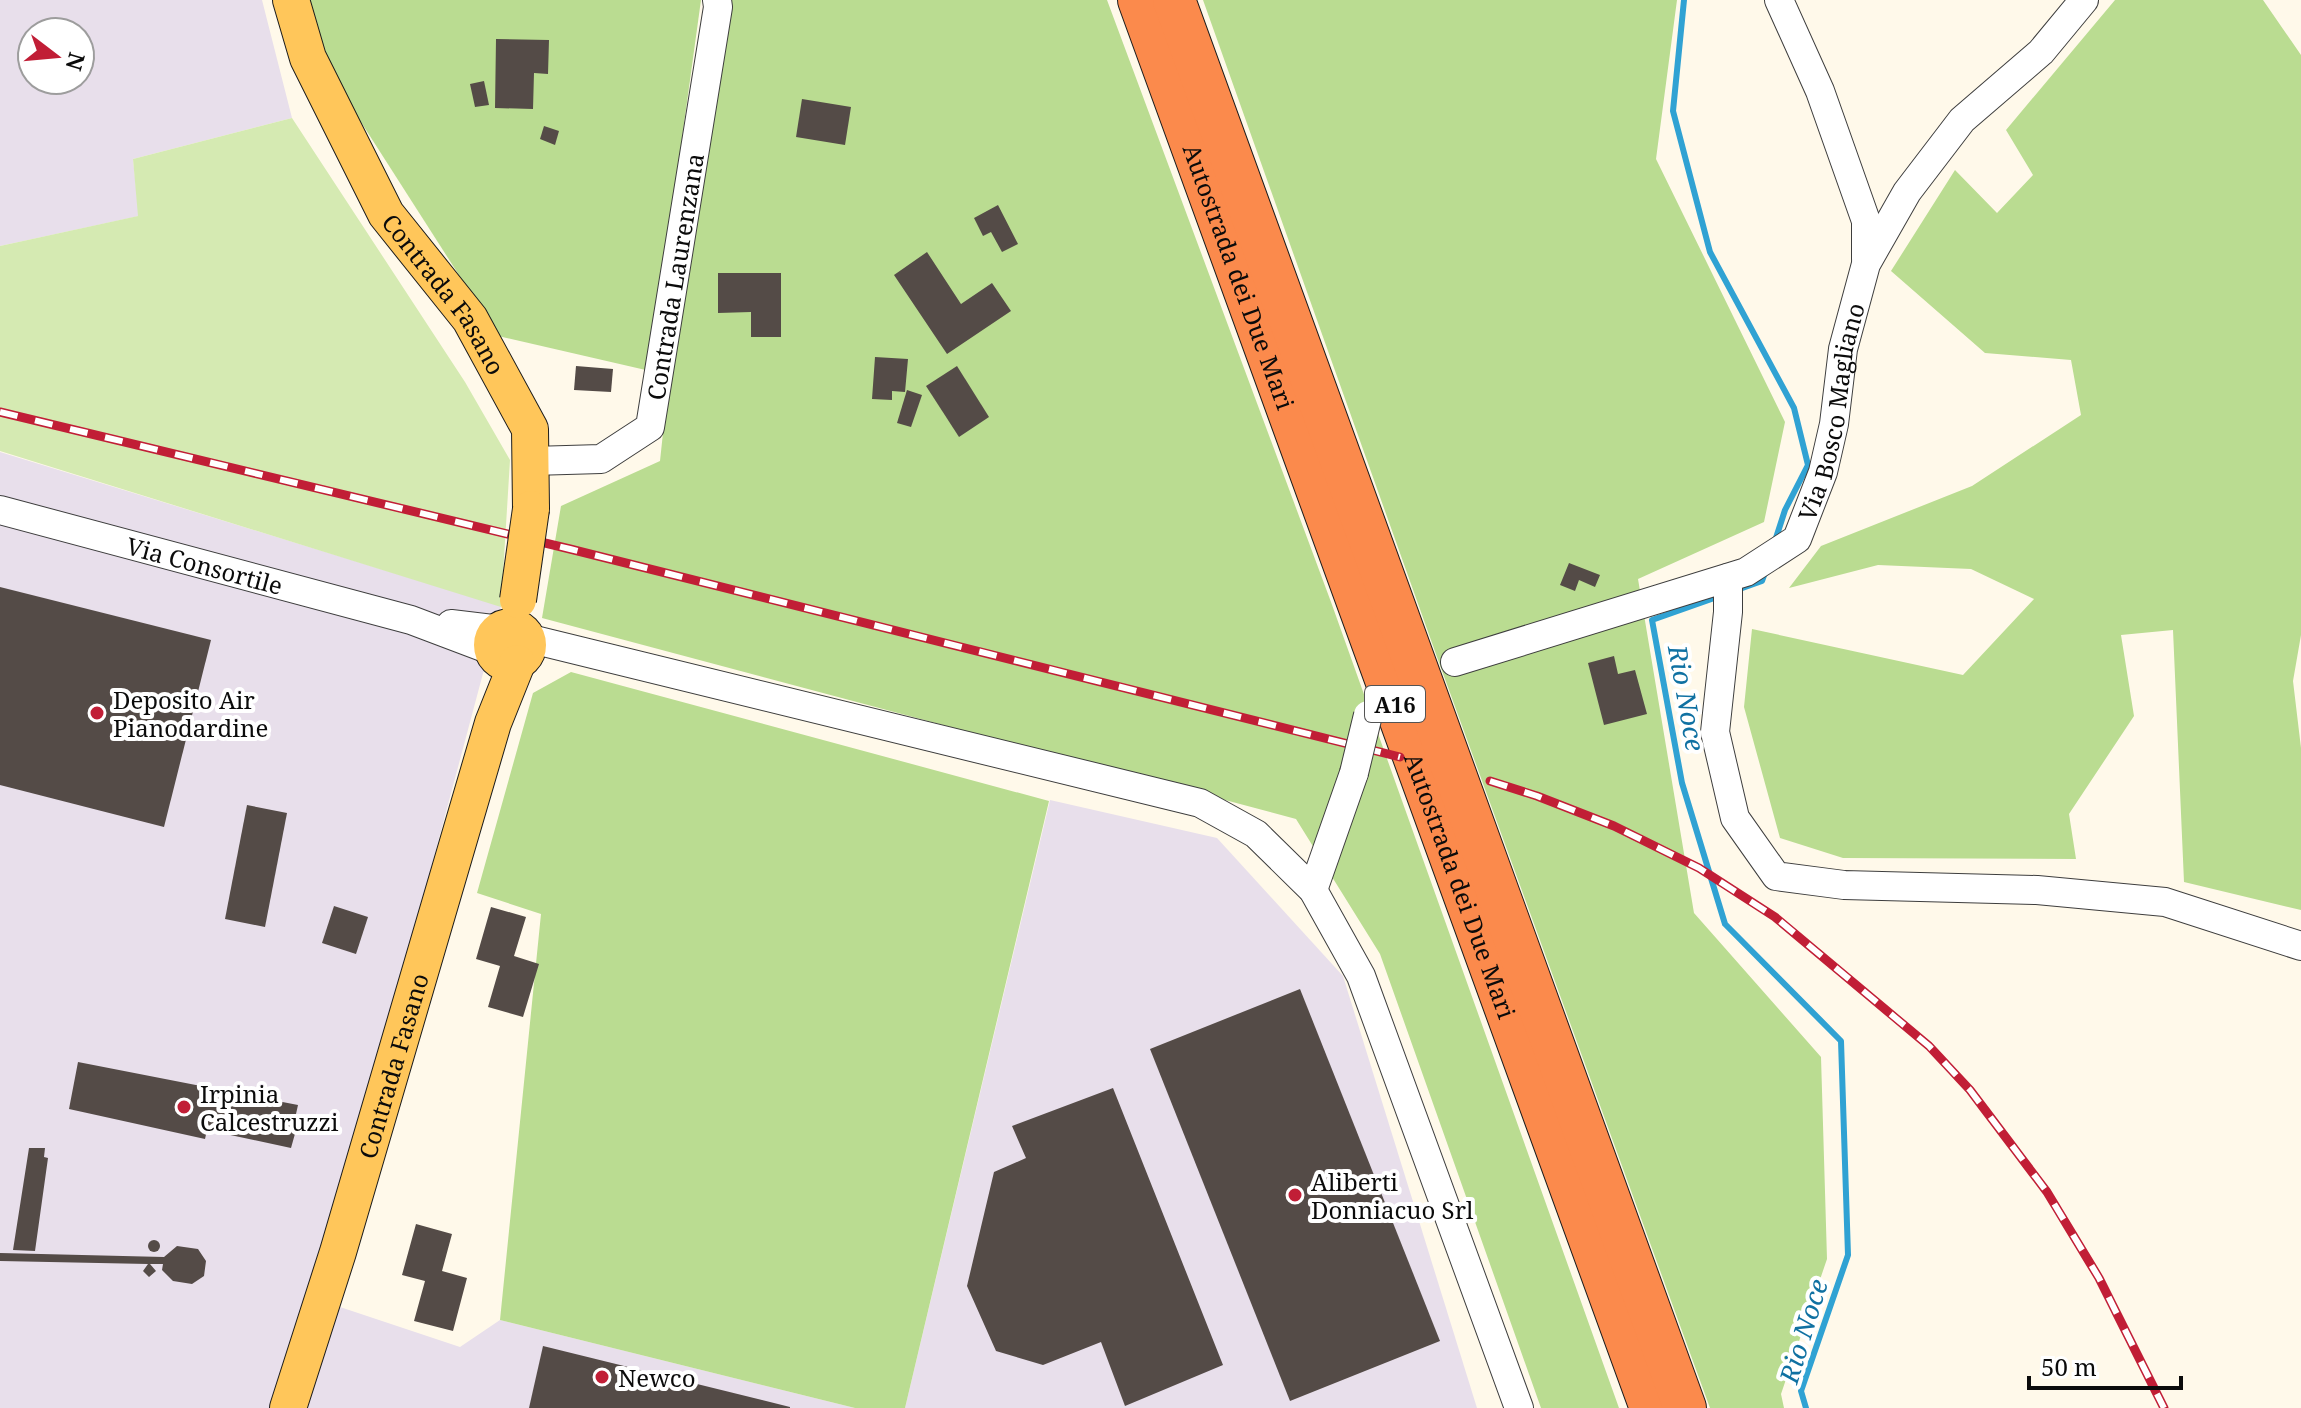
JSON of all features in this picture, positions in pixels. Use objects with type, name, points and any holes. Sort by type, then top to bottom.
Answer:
[{"type":"highway","name":"Autostrada dei Due Mari","points":[[1139,0],[1651,1408]]},
{"type":"highway","name":"Autostrada dei Due Mari","points":[[1174,0],[1685,1408]]},
{"type":"main road","name":"Contrada Fasano","points":[[288,1408],[338,1252],[493,723],[513,640],[531,509],[532,461],[530,429],[470,319],[386,214],[308,58],[291,0]]},
{"type":"street","name":"Contrada Laurenzana","points":[[532,461],[601,459],[650,427],[717,0]]},
{"type":"street","points":[[1779,0],[1820,91],[1866,221],[1866,264]]},
{"type":"street","name":"Via Bosco Magliano","points":[[1455,662],[1746,572],[1797,539],[1823,472],[1834,424],[1843,349],[1866,264],[1907,192],[1962,120],[2041,52],[2084,0]]},
{"type":"street","name":"Via Consortile","points":[[0,510],[411,620],[602,657],[1200,803],[1256,834],[1313,890],[1361,976],[1519,1408]]},
{"type":"street","points":[[1728,578],[1728,612],[1715,732],[1735,818],[1776,876],[1844,885],[2037,890],[2165,902],[2301,946]]},
{"type":"street","points":[[1313,890],[1354,773],[1368,715]]},
{"type":"shaded area","points":[[0,0],[262,0],[292,118],[133,159],[139,216],[0,246]]},
{"type":"shaded area","points":[[0,452],[501,606],[316,1299],[460,1347],[500,1320],[855,1408],[0,1408]]},
{"type":"shaded area","points":[[1050,800],[1217,838],[1343,976],[1477,1408],[905,1408]]},
{"type":"green space","points":[[307,0],[701,0],[650,371],[498,336],[327,69]]},
{"type":"green space","points":[[730,0],[1107,0],[1331,602],[1619,1408],[1541,1408],[1380,954],[1296,819],[542,618],[561,506],[660,461],[670,367],[732,9]]},
{"type":"green space","points":[[1203,0],[1677,0],[1656,159],[1785,422],[1764,522],[1638,579],[1694,913],[1821,1057],[1827,1259],[1781,1394],[1784,1408],[1710,1408],[1437,657]]},
{"type":"green space","points":[[2115,0],[2263,0],[2301,55],[2301,635],[2293,681],[2301,748],[2301,910],[2184,882],[2173,630],[2121,635],[2134,716],[2069,814],[2076,859],[1843,858],[1780,838],[1744,707],[1752,629],[1963,675],[2034,599],[1971,569],[1878,565],[1789,588],[1821,546],[1972,486],[2081,415],[2071,360],[1985,353],[1891,271],[1955,170],[1997,213],[2033,175],[2006,130]]},
{"type":"green space","points":[[292,118],[465,382],[510,460],[501,607],[0,451],[0,246],[138,216],[133,159]]},
{"type":"green space","points":[[571,672],[1049,801],[905,1408],[855,1408],[500,1320],[541,914],[477,893],[533,693]]},
{"type":"building","points":[[496,39],[549,40],[548,74],[534,73],[533,109],[495,108]]},
{"type":"building","points":[[484,81],[489,105],[475,107],[470,84]]},
{"type":"building","points":[[802,99],[851,107],[845,145],[796,137]]},
{"type":"building","points":[[544,126],[559,131],[555,145],[540,139]]},
{"type":"building","points":[[998,205],[1018,244],[1002,252],[991,232],[983,236],[974,218]]},
{"type":"building","points":[[927,252],[961,304],[992,283],[1011,311],[947,354],[894,275]]},
{"type":"building","points":[[718,273],[781,273],[781,337],[751,337],[751,312],[718,313]]},
{"type":"building","points":[[875,357],[908,359],[905,392],[892,391],[892,400],[872,399]]},
{"type":"building","points":[[576,366],[613,369],[611,392],[574,390]]},
{"type":"building","points":[[957,366],[989,417],[959,437],[926,386]]},
{"type":"building","points":[[907,390],[922,395],[911,427],[897,423]]},
{"type":"building","points":[[1569,563],[1600,575],[1595,587],[1579,580],[1575,591],[1560,585]]},
{"type":"building","name":"Deposito Air Pianodardine","points":[[0,587],[211,640],[164,827],[0,785]]},
{"type":"building","points":[[1614,656],[1618,674],[1635,670],[1647,714],[1604,725],[1588,663]]},
{"type":"building","points":[[247,805],[287,813],[265,927],[225,919]]},
{"type":"building","points":[[334,906],[368,917],[356,954],[322,943]]},
{"type":"building","points":[[491,907],[526,917],[514,956],[539,964],[523,1017],[488,1007],[500,966],[476,959]]},
{"type":"building","name":"Aliberti Donniacuo Srl","points":[[1300,989],[1440,1341],[1290,1401],[1150,1049]]},
{"type":"building","name":"Irpinia Calcestruzzi","points":[[78,1062],[298,1105],[294,1123],[298,1123],[291,1148],[207,1130],[205,1139],[69,1109]]},
{"type":"building","points":[[1113,1088],[1223,1365],[1125,1406],[1101,1342],[1043,1365],[996,1351],[967,1286],[994,1172],[1026,1158],[1012,1126]]},
{"type":"building","points":[[29,1148],[45,1148],[44,1157],[48,1158],[35,1251],[13,1250]]},
{"type":"building","points":[[416,1224],[452,1234],[442,1271],[467,1278],[453,1331],[414,1321],[425,1281],[402,1275]]},
{"type":"building","points":[[154,1240],[160,1246],[154,1252],[148,1246]]},
{"type":"building","points":[[177,1246],[198,1249],[206,1261],[204,1276],[192,1284],[173,1281],[162,1270],[163,1264],[150,1264],[156,1271],[149,1277],[143,1271],[148,1264],[0,1261],[0,1253],[164,1257]]},
{"type":"building","name":"Newco","points":[[543,1346],[790,1407],[790,1408],[529,1408]]},
{"type":"waterway","name":"Rio Noce","points":[[1684,0],[1673,111],[1710,252],[1794,408],[1808,465],[1785,510],[1775,541]]},
{"type":"waterway","name":"Rio Noce","points":[[1734,591],[1762,581],[1766,570]]},
{"type":"waterway","name":"Rio Noce","points":[[1720,596],[1652,620],[1682,783],[1725,924],[1841,1041],[1848,1255],[1801,1391],[1806,1408]]},
{"type":"railway","points":[[0,412],[570,549],[1400,757]]},
{"type":"railway","points":[[1490,781],[1614,826],[1699,868],[1775,917],[1929,1046],[1970,1090],[2047,1192],[2099,1278],[2164,1408]]},
{"type":"place","name":"Deposito Air Pianodardine","points":[[97,713]]},
{"type":"place","name":"Irpinia Calcestruzzi","points":[[184,1107]]},
{"type":"place","name":"Aliberti Donniacuo Srl","points":[[1295,1195]]},
{"type":"place","name":"Newco","points":[[602,1377]]}]
